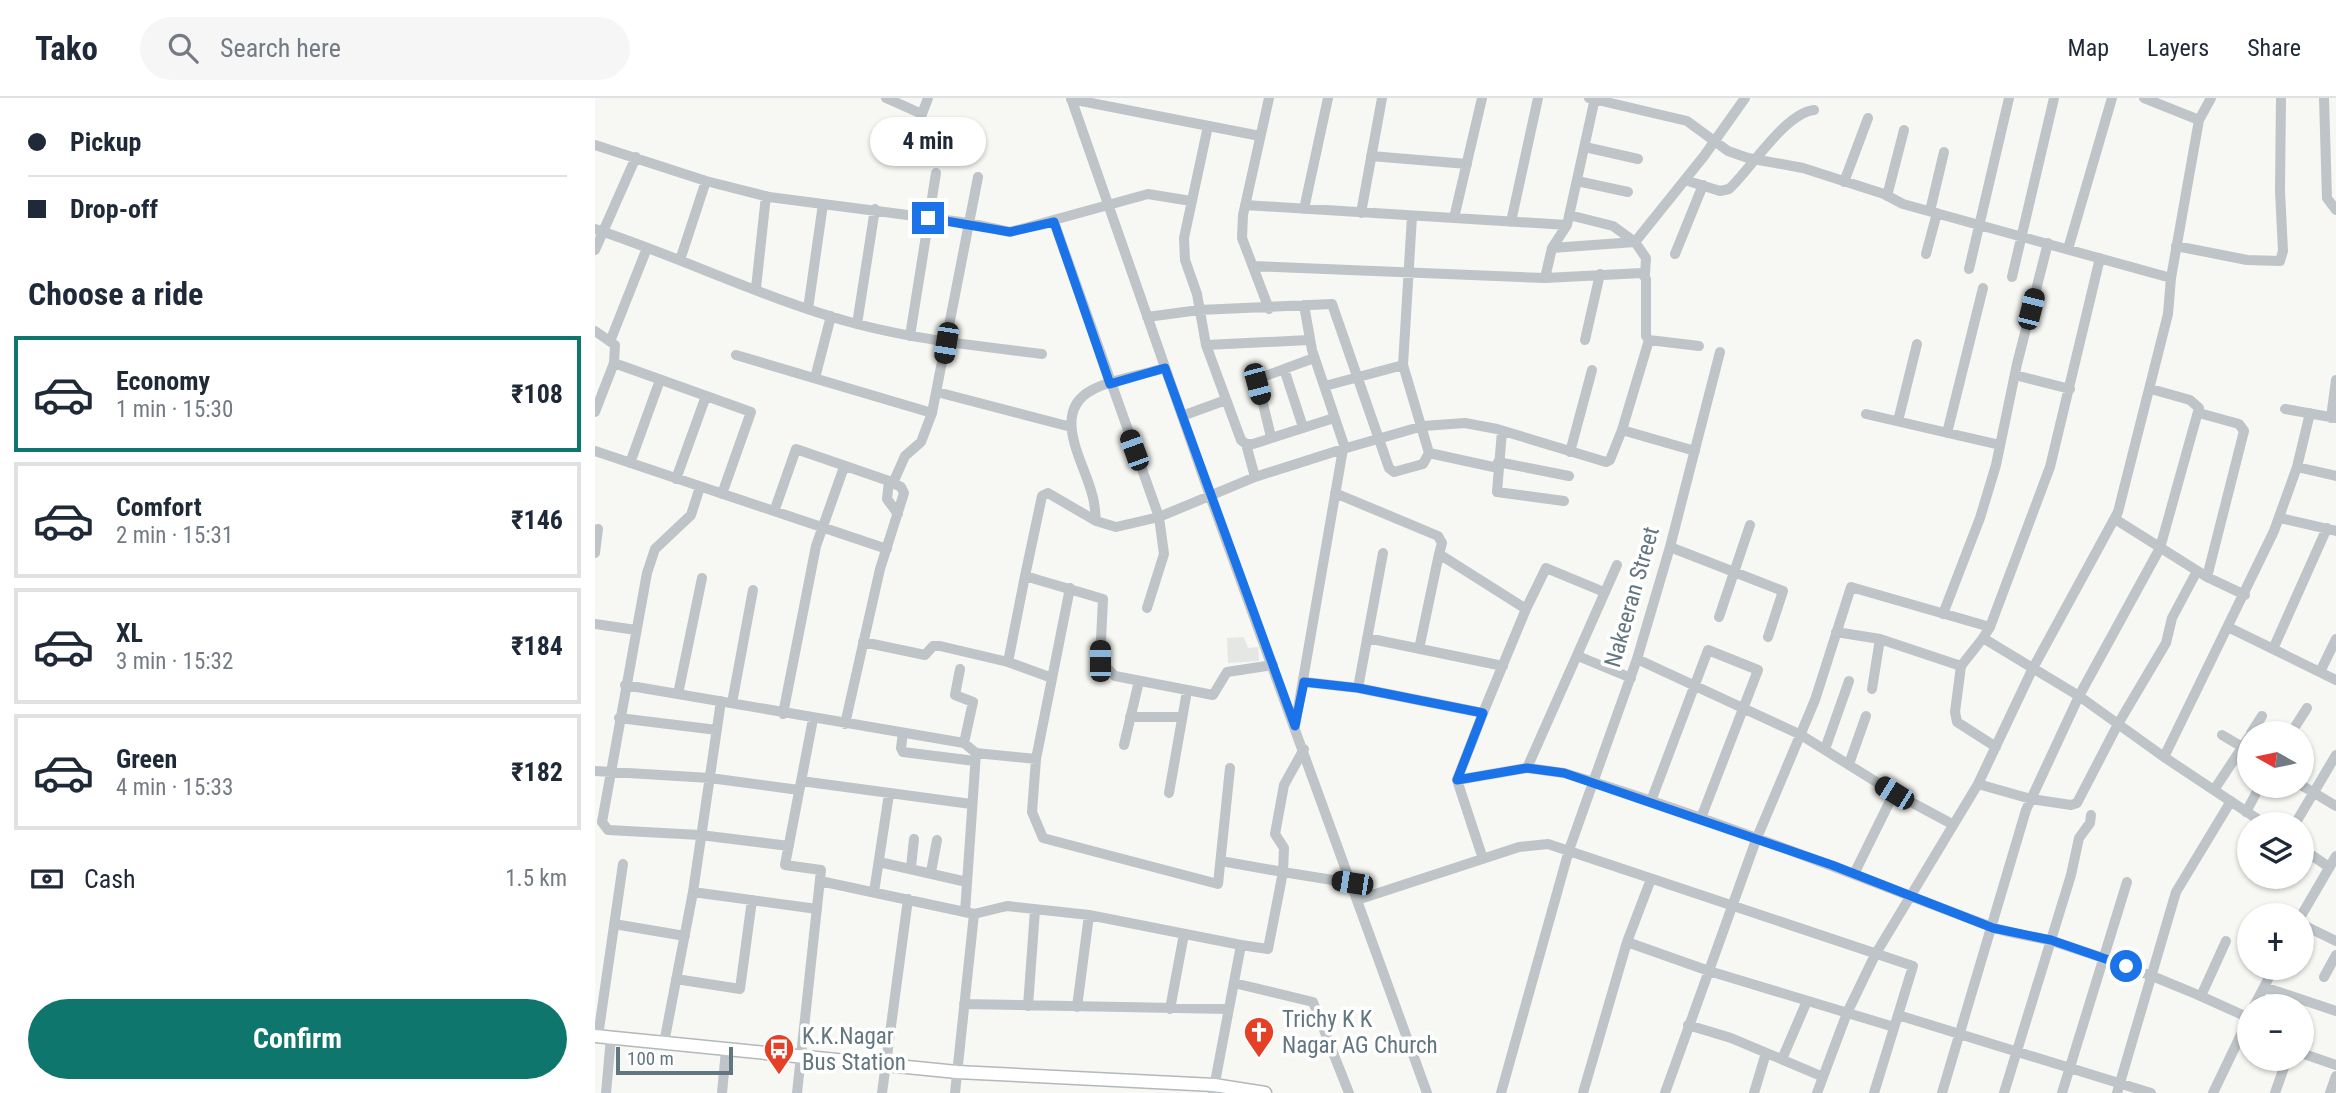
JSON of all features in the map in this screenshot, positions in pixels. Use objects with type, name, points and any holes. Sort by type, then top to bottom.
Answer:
[{"type":"main road","points":[[602,1037],[957,1072],[1265,1093]]},
{"type":"street","points":[[886,98],[922,114],[928,98]]},
{"type":"street","points":[[1071,98],[1260,136]]},
{"type":"street","points":[[1071,98],[1210,496],[1427,1093]]},
{"type":"street","points":[[1269,98],[1245,205],[1242,238],[1269,309]]},
{"type":"street","points":[[1304,209],[1328,98]]},
{"type":"street","points":[[1361,212],[1382,98]]},
{"type":"street","points":[[1454,218],[1482,98]]},
{"type":"street","points":[[1511,222],[1538,98]]},
{"type":"street","points":[[1545,278],[1552,248],[1568,220],[1593,98],[1687,121],[1728,151],[1803,168],[1887,196],[1903,204],[2171,278]]},
{"type":"street","points":[[1552,248],[1635,242],[1745,98]]},
{"type":"street","points":[[1969,269],[2009,98]]},
{"type":"street","points":[[2012,277],[2054,98]]},
{"type":"street","points":[[2068,249],[2112,98]]},
{"type":"street","points":[[2144,98],[2199,120]]},
{"type":"street","points":[[1817,1093],[1821,1076],[1847,1013],[1875,955],[1978,785],[2033,668],[2115,519],[2168,314],[2176,246],[2199,120],[2211,98]]},
{"type":"street","points":[[2176,246],[2247,260],[2280,261],[2283,251],[2280,191],[2281,98]]},
{"type":"street","points":[[2324,98],[2327,198],[2336,210]]},
{"type":"street","points":[[1685,180],[1720,191],[1729,189],[1787,126],[1804,113],[1814,110]]},
{"type":"street","points":[[1844,181],[1868,118]]},
{"type":"street","points":[[1208,126],[1184,238],[1185,260],[1198,294],[1206,345],[1241,440],[1246,444],[1255,477]]},
{"type":"street","points":[[1887,196],[1904,130]]},
{"type":"street","points":[[595,145],[706,181],[766,196],[876,209],[1010,232],[1154,193],[1191,201]]},
{"type":"street","points":[[1585,146],[1638,159]]},
{"type":"street","points":[[1926,254],[1944,152]]},
{"type":"street","points":[[1371,156],[1467,164]]},
{"type":"street","points":[[595,250],[599,231],[636,157]]},
{"type":"street","points":[[910,336],[936,173]]},
{"type":"street","points":[[898,514],[887,499],[891,482],[905,456],[921,442],[932,413],[978,177]]},
{"type":"street","points":[[680,260],[706,181]]},
{"type":"street","points":[[1577,181],[1627,192]]},
{"type":"street","points":[[1675,254],[1703,186]]},
{"type":"street","points":[[756,288],[766,196]]},
{"type":"street","points":[[809,309],[823,204]]},
{"type":"street","points":[[1245,205],[1511,222],[1568,220],[1613,226],[1635,242],[1646,258],[1644,331],[1650,340],[1699,346]]},
{"type":"street","points":[[857,324],[876,209]]},
{"type":"street","points":[[1147,317],[1199,310],[1269,309],[1332,304],[1391,471],[1423,464],[1429,453],[1403,365],[1412,216]]},
{"type":"street","points":[[1054,222],[1159,517],[1164,554],[1147,608]]},
{"type":"street","points":[[599,231],[809,309],[857,324],[946,343],[1042,354]]},
{"type":"street","points":[[1943,614],[1980,518],[2048,243]]},
{"type":"street","points":[[611,339],[647,248]]},
{"type":"street","points":[[1996,747],[1957,722],[1955,712],[1962,666],[1990,627],[2050,467],[2100,258]]},
{"type":"street","points":[[1254,266],[1545,278],[1636,272],[1645,275]]},
{"type":"street","points":[[1585,340],[1600,274]]},
{"type":"street","points":[[1947,433],[1983,288]]},
{"type":"street","points":[[1295,726],[1344,449],[1309,340],[1304,305]]},
{"type":"street","points":[[815,378],[831,316]]},
{"type":"street","points":[[595,331],[611,339],[615,345],[614,363],[595,412]]},
{"type":"street","points":[[1206,345],[1309,340]]},
{"type":"street","points":[[1008,662],[1044,494],[1053,495],[1096,521],[1112,527],[1159,517],[1255,477],[1423,426],[1465,424],[1502,431],[1570,452],[1610,460],[1650,340]]},
{"type":"street","points":[[1898,421],[1917,344]]},
{"type":"street","name":"Nakeeran Street","points":[[1501,1093],[1569,850],[1637,659],[1670,547],[1720,352]]},
{"type":"street","points":[[736,355],[932,413]]},
{"type":"street","points":[[1271,437],[1257,379],[1314,358]]},
{"type":"street","points":[[614,363],[751,412],[722,494]]},
{"type":"street","points":[[1325,386],[1403,365]]},
{"type":"street","points":[[1096,521],[1093,495],[1071,427],[1072,412],[1079,400],[1110,384],[1165,368]]},
{"type":"street","points":[[1284,369],[1303,427]]},
{"type":"street","points":[[1570,452],[1592,370]]},
{"type":"street","points":[[2015,375],[2070,389]]},
{"type":"street","points":[[630,463],[660,380]]},
{"type":"street","points":[[2285,409],[2334,418],[2336,380]]},
{"type":"street","points":[[1942,1093],[1958,1032],[1993,928],[2031,799],[2079,696],[2160,548],[2199,413],[2196,403],[2151,388]]},
{"type":"street","points":[[937,392],[1071,427]]},
{"type":"street","points":[[676,479],[706,396]]},
{"type":"street","points":[[1182,416],[1226,400]]},
{"type":"street","points":[[1978,785],[2031,799],[2071,805],[2077,803],[2118,724],[2166,643],[2172,618],[2202,574],[2244,430],[2239,424],[2199,413]]},
{"type":"street","points":[[1866,414],[2000,445]]},
{"type":"street","points":[[2164,757],[2245,595],[2280,518],[2297,467],[2310,414]]},
{"type":"street","points":[[1246,444],[1334,418]]},
{"type":"street","points":[[1622,430],[1695,451]]},
{"type":"street","points":[[1502,431],[1497,492],[1564,501]]},
{"type":"street","points":[[775,509],[796,449],[891,482],[904,494],[863,642],[845,723]]},
{"type":"street","points":[[595,450],[887,549]]},
{"type":"street","points":[[1429,453],[1569,476]]},
{"type":"street","points":[[783,714],[812,562],[843,467]]},
{"type":"street","points":[[2297,467],[2336,477]]},
{"type":"street","points":[[700,487],[691,515],[655,549],[646,573],[610,772],[604,828],[700,835],[789,846]]},
{"type":"street","points":[[1335,493],[1438,536],[1442,543],[1419,649]]},
{"type":"street","points":[[2273,649],[2332,529],[2280,518]]},
{"type":"street","points":[[2115,519],[2202,574],[2245,595]]},
{"type":"street","points":[[1719,617],[1750,525]]},
{"type":"street","points":[[595,552],[598,529]]},
{"type":"street","points":[[1670,547],[1783,591],[1768,637]]},
{"type":"street","points":[[1358,688],[1383,553]]},
{"type":"street","points":[[1439,554],[1526,609]]},
{"type":"street","points":[[1527,768],[1579,656],[1617,565]]},
{"type":"street","points":[[1483,859],[1457,780],[1526,609],[1546,568],[1604,592]]},
{"type":"street","points":[[1025,576],[1104,600],[1100,661],[1115,676],[1213,695],[1227,672],[1273,664]]},
{"type":"street","points":[[678,694],[702,578]]},
{"type":"street","points":[[1665,1093],[1756,840],[1801,736],[1851,587],[1990,627]]},
{"type":"street","points":[[1070,588],[1036,759],[1033,812],[1041,834],[1047,840],[1218,884],[1230,768]]},
{"type":"street","points":[[664,1043],[693,892],[717,730],[753,590]]},
{"type":"street","points":[[595,624],[636,630]]},
{"type":"street","points":[[2228,627],[2336,680]]},
{"type":"street","points":[[1836,632],[1880,639],[1962,666]]},
{"type":"street","points":[[1367,638],[1503,666]]},
{"type":"street","points":[[1983,638],[2079,696],[2246,812],[2254,798]]},
{"type":"street","points":[[1872,689],[1880,639]]},
{"type":"street","points":[[2320,672],[2336,639]]},
{"type":"street","points":[[863,642],[925,655],[936,645],[1008,662],[1052,678]]},
{"type":"street","points":[[1651,801],[1708,650],[1758,670],[1701,818]]},
{"type":"street","points":[[1579,656],[1631,678]]},
{"type":"street","points":[[1637,659],[1801,736],[1894,793],[1952,824]]},
{"type":"street","points":[[960,669],[955,695],[973,702],[964,743]]},
{"type":"street","points":[[1123,745],[1139,681]]},
{"type":"street","points":[[1825,749],[1849,681]]},
{"type":"street","points":[[1304,682],[1358,688],[1483,713]]},
{"type":"street","points":[[625,685],[964,743],[975,757],[967,882],[969,913],[964,1004],[955,1093]]},
{"type":"street","points":[[1169,793],[1187,691]]},
{"type":"street","points":[[2299,721],[2307,708]]},
{"type":"street","points":[[1849,764],[1866,716]]},
{"type":"street","points":[[2259,721],[2262,716]]},
{"type":"street","points":[[1130,718],[1181,717]]},
{"type":"street","points":[[619,718],[717,730]]},
{"type":"street","points":[[813,719],[785,865],[820,875],[832,884],[969,913],[1007,906],[1089,915],[1268,949],[1283,872],[1284,848],[1275,834],[1284,785],[1304,749]]},
{"type":"street","points":[[903,733],[903,752],[1036,759]]},
{"type":"street","points":[[2222,735],[2237,739]]},
{"type":"street","points":[[2314,790],[2336,755]]},
{"type":"street","points":[[2214,790],[2237,758]]},
{"type":"street","points":[[1457,780],[1527,768],[1564,773],[1701,818],[1993,928],[2051,940],[2102,957],[2237,1012]]},
{"type":"street","points":[[595,771],[800,785],[971,804]]},
{"type":"street","points":[[1854,874],[1894,793]]},
{"type":"street","points":[[2314,793],[2336,806]]},
{"type":"street","points":[[874,892],[889,794]]},
{"type":"street","points":[[2119,1087],[2176,892],[2231,802]]},
{"type":"street","points":[[2004,1093],[2079,838],[2090,823],[2091,815]]},
{"type":"street","points":[[911,867],[914,839]]},
{"type":"street","points":[[932,872],[937,840]]},
{"type":"street","points":[[1357,900],[1536,843],[1569,850],[1913,966],[1874,1093]]},
{"type":"street","points":[[2309,903],[2334,860],[2314,853]]},
{"type":"street","points":[[1221,861],[1352,883]]},
{"type":"street","points":[[879,862],[911,867],[967,882]]},
{"type":"street","points":[[606,1093],[602,1037],[623,864]]},
{"type":"street","points":[[797,1093],[820,875]]},
{"type":"street","points":[[1583,1093],[1627,942],[1651,879]]},
{"type":"street","points":[[2061,1093],[2127,882]]},
{"type":"street","points":[[693,892],[817,909]]},
{"type":"street","points":[[882,1093],[908,899]]},
{"type":"street","points":[[678,978],[737,989],[742,986],[752,900]]},
{"type":"street","points":[[1028,1006],[1035,910]]},
{"type":"street","points":[[1077,1007],[1089,915]]},
{"type":"street","points":[[614,924],[685,936]]},
{"type":"street","points":[[2314,930],[2336,941]]},
{"type":"street","points":[[1170,1009],[1184,934]]},
{"type":"street","points":[[2201,996],[2226,941]]},
{"type":"street","points":[[1627,942],[1709,971],[1894,1027]]},
{"type":"street","points":[[1213,1089],[1241,945]]},
{"type":"street","points":[[2324,977],[2336,955]]},
{"type":"street","points":[[2261,994],[2268,980]]},
{"type":"street","points":[[1234,983],[1313,1002],[1349,1093]]},
{"type":"street","points":[[2264,988],[2336,1011]]},
{"type":"street","points":[[1782,1059],[1807,1001]]},
{"type":"street","points":[[964,1004],[1229,1009]]},
{"type":"street","points":[[1898,1015],[2069,1068],[2119,1087],[2151,1093]]},
{"type":"street","points":[[1688,1025],[1821,1076]]},
{"type":"street","points":[[2213,1093],[2237,1049]]},
{"type":"street","points":[[722,1093],[726,1050]]},
{"type":"street","points":[[1754,1093],[1766,1053]]},
{"type":"street","points":[[2314,1058],[2336,1065]]},
{"type":"street","points":[[2275,1093],[2283,1071]]},
{"type":"street","points":[[2330,1093],[2336,1076]]},
{"type":"shaded area","points":[[1244,637],[1248,648],[1258,647],[1259,661],[1228,663],[1227,638]]},
{"type":"place","name":"Trichy K K Nagar AG Church","points":[[1259,1059]]},
{"type":"place","name":"K.K.Nagar Bus Station","points":[[779,1076]]},
{"type":"route","points":[[928,218],[1010,232],[1054,222],[1110,384],[1165,368],[1295,726],[1304,682],[1358,688],[1483,713],[1457,780],[1527,768],[1564,773],[1832,865],[1993,928],[2051,940],[2126,966]]}]
